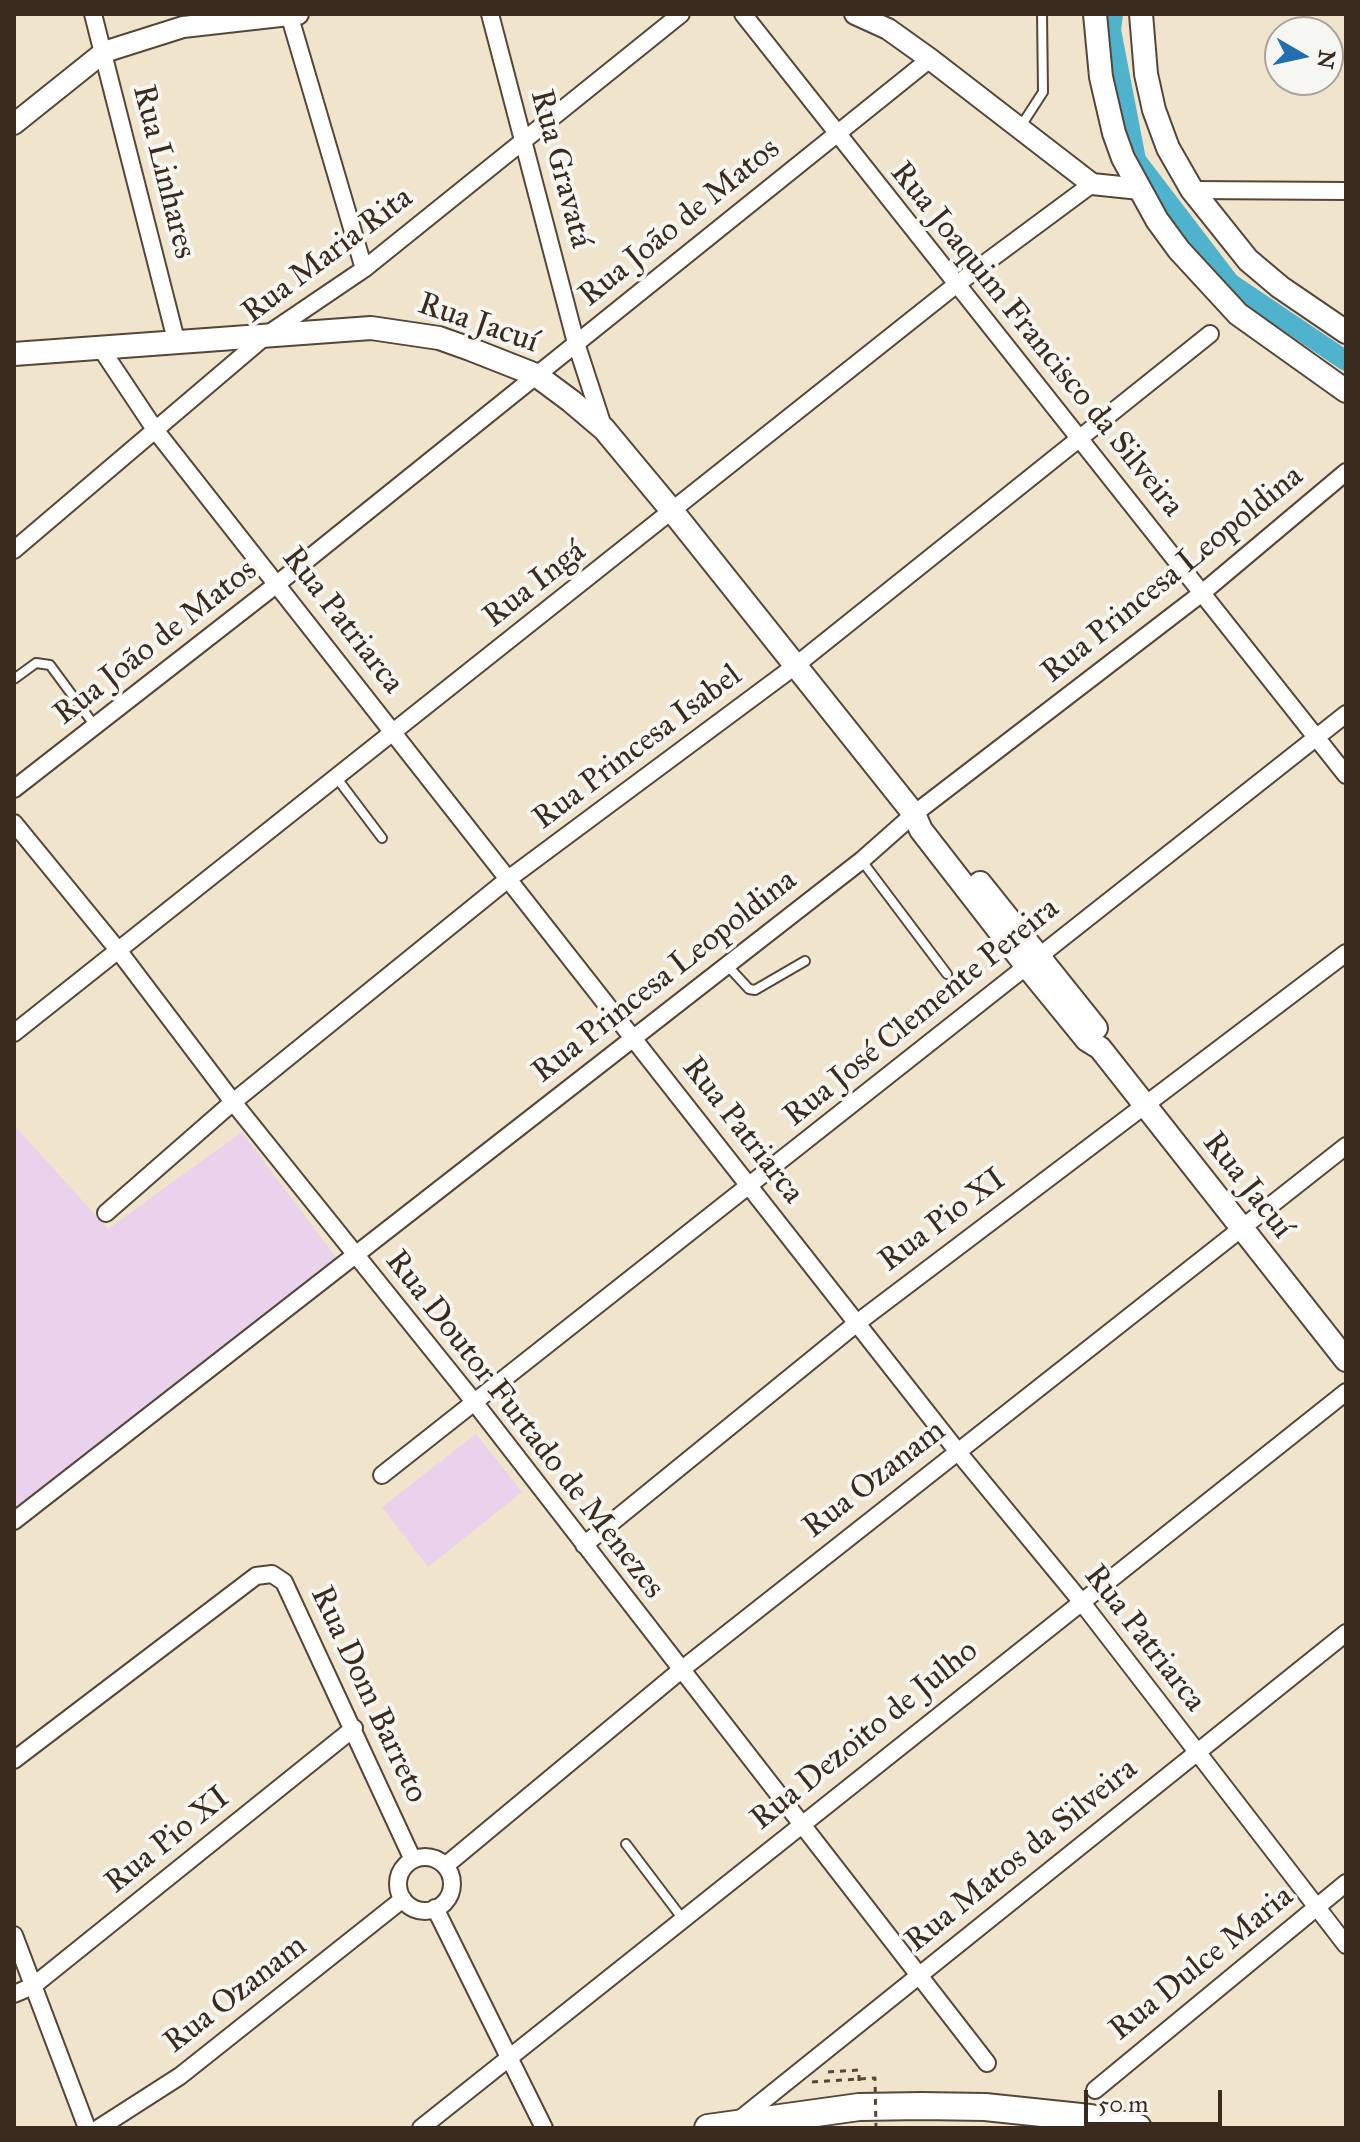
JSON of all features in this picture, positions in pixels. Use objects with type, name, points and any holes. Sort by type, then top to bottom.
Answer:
[{"type":"highway","points":[[708,2128],[859,2107],[922,2106],[985,2107],[1090,2118],[1138,2128]]},
{"type":"main road","points":[[1095,14],[1106,100],[1123,158],[1179,250],[1238,314],[1346,391]]},
{"type":"main road","points":[[1141,14],[1146,74],[1154,110],[1168,148],[1192,190],[1248,260],[1280,287],[1346,332]]},
{"type":"main road","name":"Rua Jacuí","points":[[14,354],[177,344],[339,328],[403,331],[439,338],[536,375],[604,429],[914,814],[931,825],[1032,959],[1098,1032],[1100,1048],[1142,1104],[1346,1360]]},
{"type":"street","name":"Rua Linhares","points":[[93,14],[177,344]]},
{"type":"street","name":"Rua Gravatá","points":[[490,14],[576,343],[604,429]]},
{"type":"street","name":"Rua Maria Rita","points":[[14,550],[268,334],[364,269],[681,14]]},
{"type":"street","name":"Rua Joaquim Francisco da Silveira","points":[[743,14],[1346,775]]},
{"type":"street","points":[[855,14],[888,29],[930,59],[1092,184],[1140,189]]},
{"type":"street","points":[[14,124],[104,52],[183,27],[292,15],[364,269]]},
{"type":"street","name":"Rua João de Matos","points":[[14,789],[277,584],[930,59]]},
{"type":"street","name":"Rua Ingá","points":[[14,1033],[957,284],[1092,184]]},
{"type":"street","points":[[1192,190],[1346,191]]},
{"type":"street","name":"Rua Princesa Isabel","points":[[106,1213],[233,1102],[507,880],[795,666],[1210,334]]},
{"type":"street","name":"Rua Patriarca","points":[[100,347],[156,431],[958,1452],[1080,1600],[1346,1945]]},
{"type":"street","name":"Rua Princesa Leopoldina","points":[[14,1521],[862,860],[914,814],[1202,593],[1346,472]]},
{"type":"street","name":"Rua José Clemente Pereira","points":[[382,1475],[1346,714]]},
{"type":"street","name":"Rua Doutor Furtado de Menezes","points":[[14,823],[118,950],[354,1255],[475,1403],[987,2063]]},
{"type":"street","name":"Rua Pio XI","points":[[584,1545],[857,1323],[1142,1104],[1346,953]]},
{"type":"street","name":"Rua Ozanam","points":[[445,1866],[681,1670],[1346,1146]]},
{"type":"street","name":"Rua Dezoito de Julho","points":[[421,2128],[1080,1600],[1346,1392]]},
{"type":"street","name":"Rua Dom Barreto","points":[[14,1760],[256,1576],[272,1574],[284,1582],[413,1860]]},
{"type":"street","name":"Rua Matos da Silveira","points":[[734,2124],[1346,1633]]},
{"type":"street","name":"Rua Pio XI","points":[[14,1994],[33,1986],[354,1728]]},
{"type":"street","points":[[430,1857],[445,1866],[451,1890],[435,1908],[418,1910],[403,1899],[398,1882],[401,1873],[413,1860],[430,1857]]},
{"type":"street","name":"Rua Dulce Maria","points":[[1095,2090],[1346,1883]]},
{"type":"street","name":"Rua Ozanam","points":[[99,2128],[180,2076],[403,1899]]},
{"type":"street","points":[[435,1908],[544,2128]]},
{"type":"street","points":[[14,1935],[87,2128]]},
{"type":"lane","points":[[1019,129],[1043,92],[1042,14]]},
{"type":"lane","points":[[14,679],[36,663],[50,665],[95,726]]},
{"type":"lane","points":[[335,777],[382,838]]},
{"type":"lane","points":[[862,860],[947,974]]},
{"type":"lane","points":[[726,964],[749,989],[755,990],[805,961]]},
{"type":"lane","points":[[626,1844],[682,1918]]},
{"type":"path","points":[[827,2072],[859,2070]]},
{"type":"path","points":[[812,2074],[812,2082],[875,2078],[876,2128]]},
{"type":"shaded area","points":[[14,1125],[108,1229],[242,1132],[340,1263],[182,1387],[14,1508]]},
{"type":"shaded area","points":[[476,1434],[522,1492],[428,1567],[382,1507]]},
{"type":"waterway","points":[[1113,14],[1111,30],[1136,160],[1230,283],[1346,361]]}]
